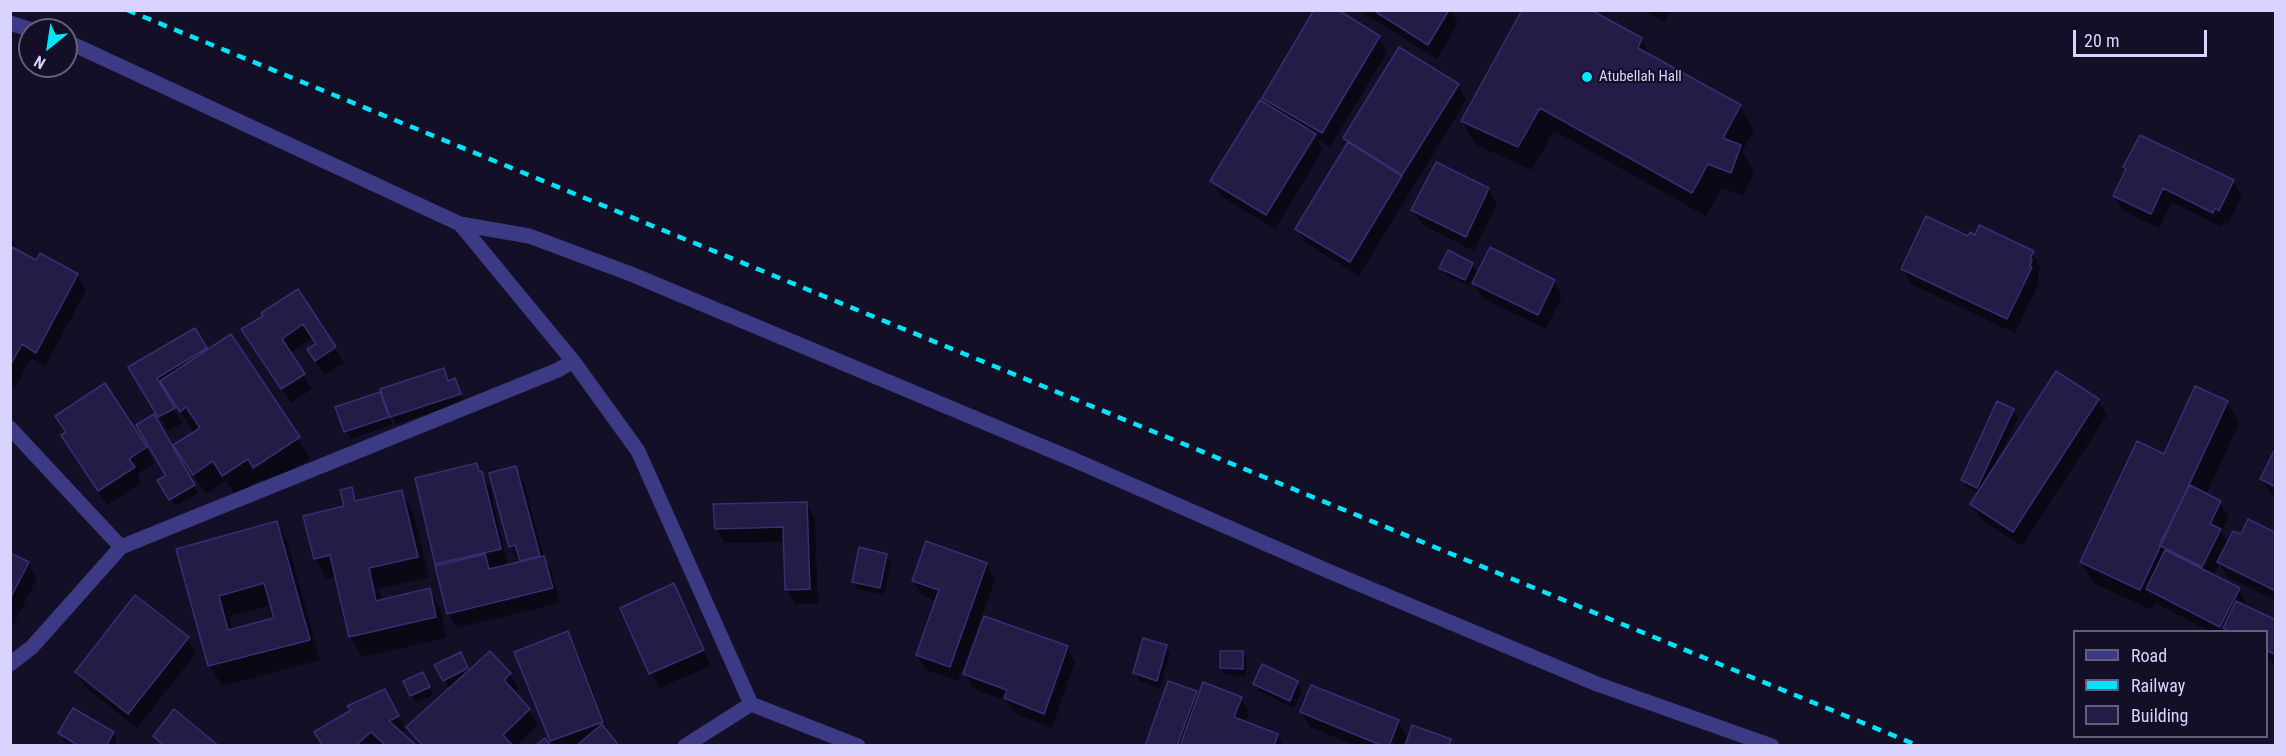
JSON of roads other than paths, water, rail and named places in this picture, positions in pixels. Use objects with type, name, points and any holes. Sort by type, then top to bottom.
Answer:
[{"type":"street","points":[[78,47],[460,224],[529,236],[631,274],[1072,459],[1328,572],[1597,684],[1772,746]]},
{"type":"street","points":[[460,224],[573,361],[638,451],[751,704],[858,746]]},
{"type":"street","points":[[10,664],[32,647],[121,547],[558,370],[573,361]]},
{"type":"street","points":[[10,428],[121,547]]},
{"type":"street","points":[[684,746],[751,704]]},
{"type":"railway","points":[[127,10],[1919,746]]},
{"type":"place","name":"Atubellah Hall","points":[[1587,77]]}]
